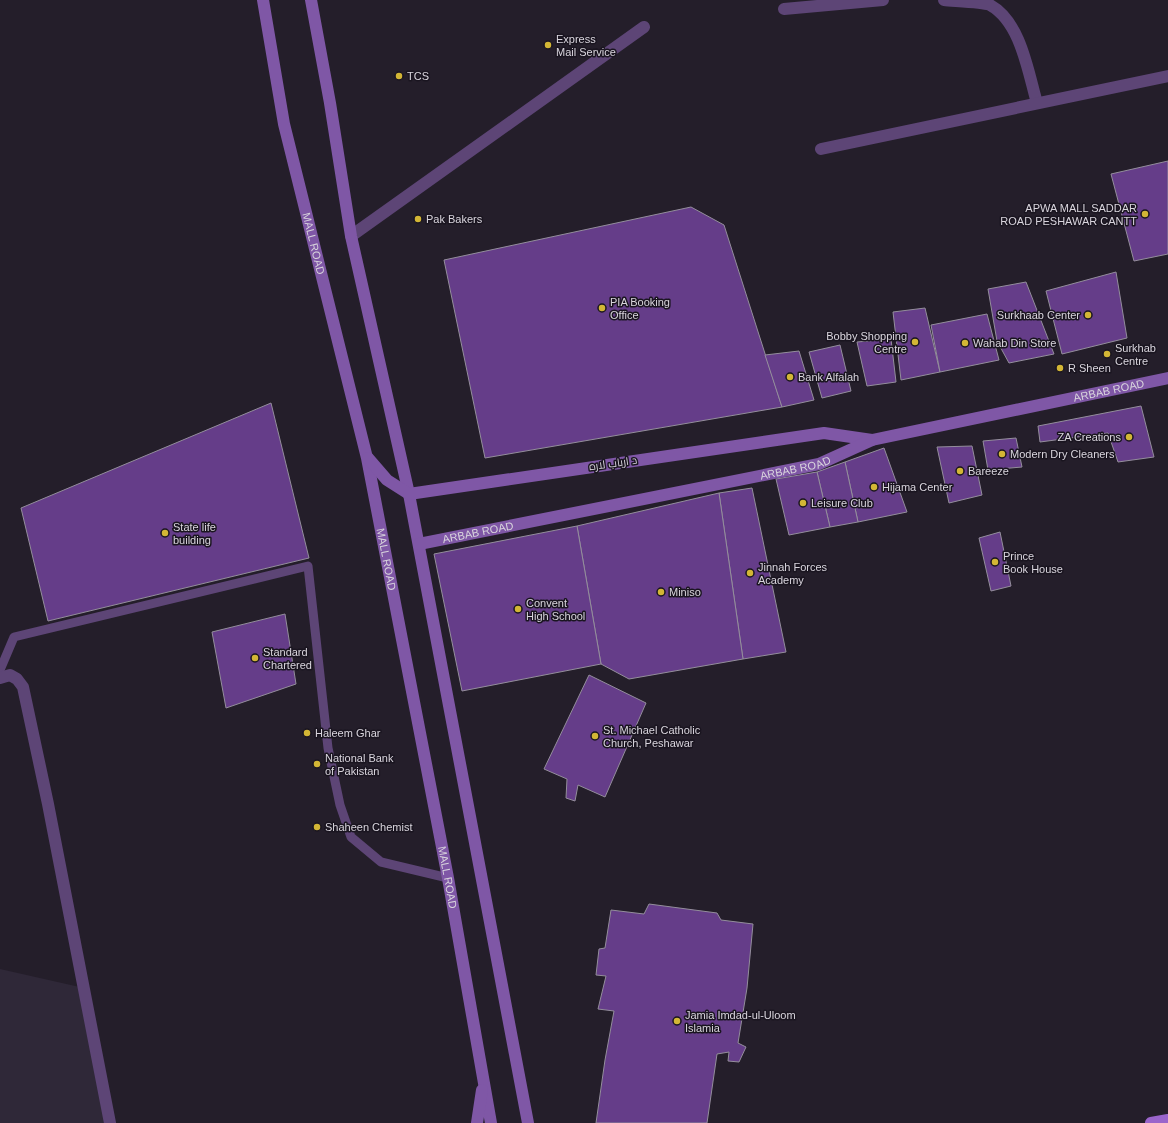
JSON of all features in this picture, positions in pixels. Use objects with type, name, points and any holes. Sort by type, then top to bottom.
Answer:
[{"type":"main road","name":"MALL ROAD","points":[[263,0],[284,124],[367,458],[448,878],[491,1123]]},
{"type":"main road","points":[[311,0],[330,103],[351,236],[410,494],[528,1123]]},
{"type":"main road","name":"ARBAB ROAD","points":[[419,544],[819,464],[872,440],[1168,378]]},
{"type":"main road","name":"د ارباب لاره","points":[[410,494],[824,433],[872,440]]},
{"type":"main road","points":[[367,458],[387,480],[410,494]]},
{"type":"main road","points":[[477,1123],[483,1078]]},
{"type":"main road","points":[[1151,1123],[1168,1120]]},
{"type":"street","points":[[784,9],[883,0]]},
{"type":"street","points":[[944,0],[990,5],[1009,21],[1021,46],[1037,103]]},
{"type":"street","points":[[351,236],[644,27]]},
{"type":"street","points":[[821,149],[1168,76]]},
{"type":"street","points":[[0,678],[10,674],[17,679],[23,687],[48,804],[110,1123]]},
{"type":"lane","points":[[0,670],[14,637],[308,566],[328,748],[340,805],[351,837],[381,862],[448,878]]},
{"type":"shaded area","points":[[0,969],[84,988],[110,1123],[0,1123]]},
{"type":"building","name":"APWA MALL SADDAR ROAD PESHAWAR CANTT","points":[[1168,161],[1168,254],[1134,261],[1111,174]]},
{"type":"building","name":"PIA Booking Office","points":[[691,207],[724,225],[782,407],[485,458],[444,260]]},
{"type":"building","name":"Surkhaab Center","points":[[1116,272],[1127,338],[1062,354],[1046,291]]},
{"type":"building","points":[[1026,282],[1054,354],[1009,363],[997,341],[988,289]]},
{"type":"building","name":"Bobby Shopping Centre","points":[[925,308],[940,372],[901,380],[893,312]]},
{"type":"building","name":"Wahab Din Store","points":[[987,314],[999,360],[940,372],[931,325]]},
{"type":"building","points":[[891,339],[896,382],[867,386],[857,342]]},
{"type":"building","points":[[840,345],[851,391],[822,398],[809,352]]},
{"type":"building","name":"Bank Alfalah","points":[[799,351],[814,400],[782,407],[765,355]]},
{"type":"building","name":"State life building","points":[[271,403],[309,558],[48,621],[21,508]]},
{"type":"building","name":"ZA Creations","points":[[1141,406],[1154,457],[1118,462],[1108,433],[1040,442],[1038,426]]},
{"type":"building","name":"Modern Dry Cleaners","points":[[1016,438],[1022,467],[988,470],[983,441]]},
{"type":"building","name":"Bareeze","points":[[972,446],[982,495],[949,503],[937,447]]},
{"type":"building","name":"Hijama Center","points":[[884,448],[907,512],[858,522],[845,462]]},
{"type":"building","points":[[845,462],[858,522],[830,527],[817,472]]},
{"type":"building","name":"Leisure Club","points":[[817,472],[830,527],[789,535],[776,479]]},
{"type":"building","name":"Jinnah Forces Academy","points":[[752,488],[786,652],[743,659],[719,493]]},
{"type":"building","name":"Miniso","points":[[719,493],[743,659],[629,679],[601,664],[577,526]]},
{"type":"building","name":"Convent High School","points":[[577,526],[601,664],[462,691],[434,554]]},
{"type":"building","name":"Prince Book House","points":[[1000,532],[1011,586],[991,591],[979,538]]},
{"type":"building","name":"Standard Chartered","points":[[285,614],[296,684],[226,708],[212,632]]},
{"type":"building","name":"St. Michael Catholic Church, Peshawar","points":[[589,675],[646,703],[605,797],[578,785],[575,801],[566,798],[567,779],[544,769]]},
{"type":"building","name":"Jamia Imdad-ul-Uloom Islamia","points":[[649,904],[717,913],[721,920],[753,924],[747,988],[738,1043],[746,1047],[739,1062],[728,1061],[729,1052],[717,1054],[707,1123],[596,1123],[614,1011],[598,1009],[606,976],[596,975],[599,949],[605,948],[611,910],[644,914]]},
{"type":"place","name":"Express Mail Service","points":[[548,45]]},
{"type":"place","name":"TCS","points":[[399,76]]},
{"type":"place","name":"APWA MALL SADDAR ROAD PESHAWAR CANTT","points":[[1145,214]]},
{"type":"place","name":"Pak Bakers","points":[[418,219]]},
{"type":"place","name":"PIA Booking Office","points":[[602,308]]},
{"type":"place","name":"Surkhaab Center","points":[[1088,315]]},
{"type":"place","name":"Bobby Shopping Centre","points":[[915,342]]},
{"type":"place","name":"Wahab Din Store","points":[[965,343]]},
{"type":"place","name":"Surkhab Centre","points":[[1107,354]]},
{"type":"place","name":"R Sheen","points":[[1060,368]]},
{"type":"place","name":"Bank Alfalah","points":[[790,377]]},
{"type":"place","name":"ZA Creations","points":[[1129,437]]},
{"type":"place","name":"Modern Dry Cleaners","points":[[1002,454]]},
{"type":"place","name":"Bareeze","points":[[960,471]]},
{"type":"place","name":"Hijama Center","points":[[874,487]]},
{"type":"place","name":"Leisure Club","points":[[803,503]]},
{"type":"place","name":"State life building","points":[[165,533]]},
{"type":"place","name":"Prince Book House","points":[[995,562]]},
{"type":"place","name":"Jinnah Forces Academy","points":[[750,573]]},
{"type":"place","name":"Miniso","points":[[661,592]]},
{"type":"place","name":"Convent High School","points":[[518,609]]},
{"type":"place","name":"Standard Chartered","points":[[255,658]]},
{"type":"place","name":"Haleem Ghar","points":[[307,733]]},
{"type":"place","name":"St. Michael Catholic Church, Peshawar","points":[[595,736]]},
{"type":"place","name":"National Bank of Pakistan","points":[[317,764]]},
{"type":"place","name":"Shaheen Chemist","points":[[317,827]]},
{"type":"place","name":"Jamia Imdad-ul-Uloom Islamia","points":[[677,1021]]}]
